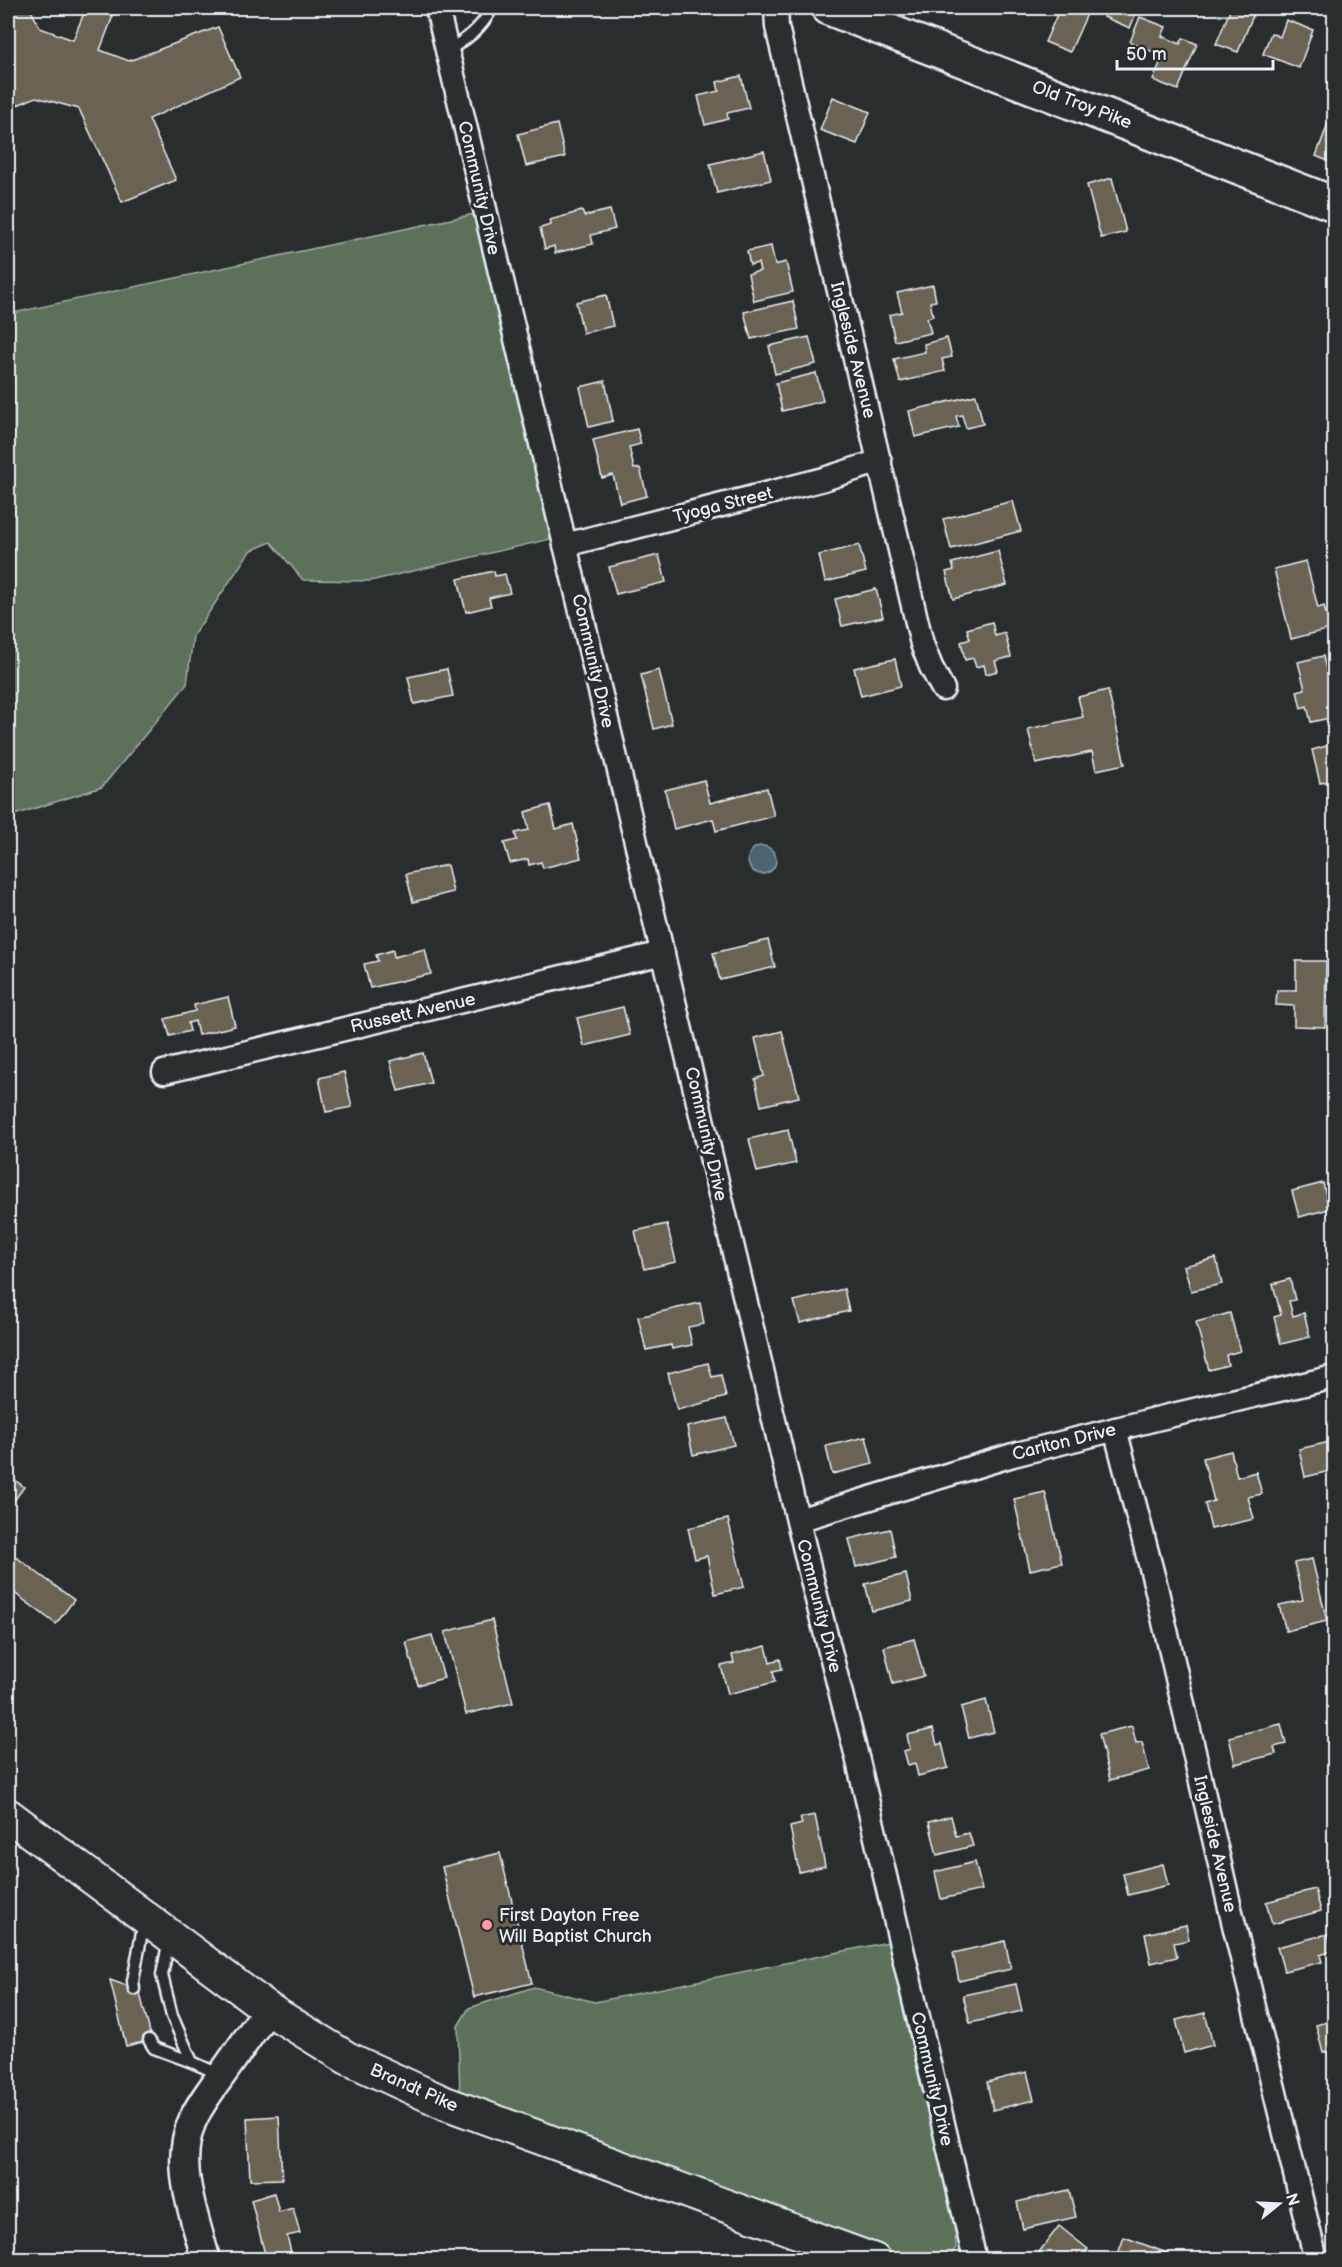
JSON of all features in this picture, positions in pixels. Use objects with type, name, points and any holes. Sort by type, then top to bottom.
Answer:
[{"type":"main road","name":"Old Troy Pike","points":[[829,8],[1335,204]]},
{"type":"main road","name":"Brandt Pike","points":[[8,1815],[268,2009],[347,2058],[445,2103],[874,2259]]},
{"type":"street","name":"Community Drive","points":[[437,8],[798,1520],[858,1761],[975,2259]]},
{"type":"street","name":"Ingleside Avenue","points":[[776,8],[777,27],[785,62],[922,644],[943,689]]},
{"type":"street","name":"Tyoga Street","points":[[565,545],[824,479],[880,461]]},
{"type":"street","name":"Russett Avenue","points":[[164,1072],[663,953]]},
{"type":"street","name":"Carlton Drive","points":[[798,1520],[1013,1455],[1335,1377]]},
{"type":"street","name":"Ingleside Avenue","points":[[1115,1429],[1156,1587],[1233,1921],[1316,2259]]},
{"type":"street","points":[[206,2259],[185,2172],[184,2152],[187,2131],[195,2112],[268,2009]]},
{"type":"lane","points":[[447,51],[471,37],[484,23],[492,8]]},
{"type":"lane","points":[[134,1989],[133,1981],[144,1917]]},
{"type":"lane","points":[[170,1935],[162,1975],[172,2016],[192,2062]]},
{"type":"lane","points":[[149,2040],[154,2048],[221,2075]]},
{"type":"green space","points":[[484,212],[563,536],[370,581],[303,580],[271,542],[250,551],[193,636],[187,684],[102,787],[8,817],[8,314]]},
{"type":"green space","points":[[889,1942],[954,2210],[956,2248],[948,2259],[905,2259],[460,2098],[458,2026],[469,2008],[534,1987],[595,2002]]},
{"type":"water","points":[[762,846],[772,850],[776,860],[772,870],[762,874],[752,870],[748,860],[752,850]]},
{"type":"building","points":[[8,8],[30,8],[40,28],[73,40],[86,8],[96,8],[113,16],[100,50],[129,61],[218,27],[240,77],[149,119],[176,180],[122,202],[79,109],[36,97],[8,109]]},
{"type":"building","points":[[1060,8],[1073,8],[1087,14],[1070,52],[1045,42]]},
{"type":"building","points":[[1108,8],[1138,8],[1130,28],[1104,17]]},
{"type":"building","points":[[1231,8],[1256,8],[1238,52],[1216,44]]},
{"type":"building","points":[[1140,17],[1166,27],[1162,36],[1180,44],[1183,38],[1197,44],[1178,90],[1153,80],[1163,56],[1130,42]]},
{"type":"building","points":[[1286,20],[1313,30],[1299,68],[1263,54],[1271,33],[1280,37]]},
{"type":"building","points":[[741,76],[749,108],[727,113],[728,119],[705,125],[698,96],[719,91],[717,82]]},
{"type":"building","points":[[833,97],[870,112],[857,144],[820,130]]},
{"type":"building","points":[[1334,107],[1334,160],[1333,163],[1316,156]]},
{"type":"building","points":[[557,124],[565,157],[526,166],[518,134]]},
{"type":"building","points":[[764,151],[771,180],[717,193],[710,164]]},
{"type":"building","points":[[1112,178],[1126,232],[1101,238],[1087,185]]},
{"type":"building","points":[[610,210],[615,229],[591,235],[593,244],[555,253],[554,246],[545,249],[540,228],[551,225],[550,220],[582,211],[584,216]]},
{"type":"building","points":[[771,246],[775,265],[786,262],[793,292],[754,301],[748,274],[760,271],[758,263],[750,265],[747,251]]},
{"type":"building","points":[[933,285],[936,301],[930,302],[933,316],[927,318],[931,333],[895,341],[889,315],[902,312],[897,293]]},
{"type":"building","points":[[606,295],[613,326],[583,333],[576,302]]},
{"type":"building","points":[[793,301],[799,329],[751,339],[744,312]]},
{"type":"building","points":[[809,337],[816,364],[775,374],[769,346]]},
{"type":"building","points":[[947,338],[952,357],[942,359],[945,371],[900,382],[894,359],[925,352],[924,344]]},
{"type":"building","points":[[816,373],[823,401],[782,411],[776,383]]},
{"type":"building","points":[[605,381],[613,421],[589,427],[580,387]]},
{"type":"building","points":[[976,395],[983,424],[966,428],[962,415],[956,416],[959,427],[915,437],[909,411]]},
{"type":"building","points":[[1334,428],[1334,457],[1327,429]]},
{"type":"building","points":[[637,429],[641,444],[629,447],[634,469],[640,468],[647,496],[620,503],[613,475],[602,478],[593,440]]},
{"type":"building","points":[[1013,501],[1021,531],[951,549],[943,519]]},
{"type":"building","points":[[859,545],[866,572],[825,582],[819,555]]},
{"type":"building","points":[[998,551],[1007,585],[953,599],[946,572],[954,570],[952,563]]},
{"type":"building","points":[[659,555],[666,582],[616,594],[609,567]]},
{"type":"building","points":[[1306,561],[1318,608],[1324,606],[1330,629],[1291,639],[1274,569]]},
{"type":"building","points":[[494,571],[495,576],[505,574],[510,593],[489,598],[491,606],[466,612],[458,579]]},
{"type":"building","points":[[876,589],[883,617],[842,626],[835,599]]},
{"type":"building","points":[[992,622],[995,636],[1005,633],[1011,657],[995,661],[998,671],[986,674],[984,665],[976,667],[973,658],[965,660],[961,642],[970,639],[967,629]]},
{"type":"building","points":[[1323,656],[1332,695],[1334,695],[1334,717],[1311,722],[1307,706],[1301,708],[1297,691],[1305,689],[1298,662]]},
{"type":"building","points":[[895,659],[901,686],[861,696],[854,668]]},
{"type":"building","points":[[447,669],[453,696],[414,704],[408,677]]},
{"type":"building","points":[[659,670],[672,724],[654,729],[641,675]]},
{"type":"building","points":[[1108,690],[1125,764],[1096,770],[1092,752],[1036,764],[1028,729],[1083,717],[1078,697]]},
{"type":"building","points":[[1334,744],[1334,800],[1330,781],[1320,783],[1312,750]]},
{"type":"building","points":[[704,780],[710,803],[767,788],[774,816],[716,831],[713,819],[674,829],[665,790]]},
{"type":"building","points":[[550,805],[556,829],[573,824],[581,858],[543,868],[541,862],[529,865],[528,859],[510,863],[504,843],[517,840],[515,833],[529,830],[525,812]]},
{"type":"building","points":[[447,865],[453,892],[413,902],[406,874]]},
{"type":"building","points":[[768,940],[775,967],[720,980],[713,953]]},
{"type":"building","points":[[425,949],[431,974],[370,988],[364,964],[378,961],[376,955],[393,950],[394,957]]},
{"type":"building","points":[[1296,961],[1326,961],[1325,1027],[1294,1026],[1294,1006],[1276,1005],[1277,990],[1296,990]]},
{"type":"building","points":[[228,997],[235,1026],[198,1035],[195,1021],[188,1023],[190,1031],[170,1036],[165,1019],[195,1011],[194,1005]]},
{"type":"building","points":[[623,1007],[630,1035],[584,1046],[577,1018]]},
{"type":"building","points":[[782,1031],[799,1097],[761,1106],[755,1079],[764,1076],[755,1038]]},
{"type":"building","points":[[423,1053],[431,1083],[398,1091],[390,1061]]},
{"type":"building","points":[[344,1072],[352,1107],[326,1112],[319,1078]]},
{"type":"building","points":[[788,1130],[796,1163],[757,1172],[749,1139]]},
{"type":"building","points":[[1323,1183],[1329,1209],[1299,1217],[1292,1191]]},
{"type":"building","points":[[667,1224],[676,1262],[644,1269],[635,1231]]},
{"type":"building","points":[[1216,1258],[1222,1284],[1191,1291],[1184,1266]]},
{"type":"building","points":[[1290,1279],[1295,1300],[1289,1301],[1293,1316],[1304,1313],[1310,1337],[1281,1344],[1274,1317],[1281,1315],[1273,1284]]},
{"type":"building","points":[[844,1289],[849,1311],[800,1323],[794,1301]]},
{"type":"building","points":[[700,1303],[704,1324],[688,1327],[692,1345],[672,1349],[671,1345],[646,1350],[638,1317]]},
{"type":"building","points":[[1230,1313],[1240,1351],[1226,1355],[1228,1365],[1209,1370],[1196,1322]]},
{"type":"building","points":[[708,1363],[712,1377],[721,1375],[726,1397],[677,1410],[668,1373]]},
{"type":"building","points":[[727,1418],[734,1445],[693,1455],[687,1427]]},
{"type":"building","points":[[866,1437],[873,1464],[832,1474],[826,1446]]},
{"type":"building","points":[[1334,1441],[1334,1470],[1305,1477],[1299,1449]]},
{"type":"building","points":[[1231,1451],[1237,1477],[1256,1472],[1262,1494],[1248,1497],[1254,1519],[1211,1529],[1205,1504],[1214,1501],[1203,1458]]},
{"type":"building","points":[[8,1475],[24,1487],[8,1509]]},
{"type":"building","points":[[1045,1492],[1062,1563],[1030,1570],[1014,1499]]},
{"type":"building","points":[[728,1519],[744,1587],[715,1594],[707,1556],[695,1559],[688,1528]]},
{"type":"building","points":[[890,1529],[896,1557],[856,1567],[849,1539]]},
{"type":"building","points":[[8,1551],[74,1600],[56,1624],[8,1588]]},
{"type":"building","points":[[1312,1559],[1327,1621],[1286,1631],[1279,1605],[1303,1600],[1294,1563]]},
{"type":"building","points":[[906,1574],[912,1601],[872,1611],[865,1584]]},
{"type":"building","points":[[492,1620],[513,1703],[466,1714],[445,1632]]},
{"type":"building","points":[[432,1635],[444,1678],[418,1685],[406,1642]]},
{"type":"building","points":[[914,1639],[924,1676],[893,1684],[884,1647]]},
{"type":"building","points":[[766,1646],[770,1662],[780,1659],[782,1669],[773,1671],[775,1682],[728,1694],[721,1666],[734,1663],[732,1655]]},
{"type":"building","points":[[986,1700],[994,1732],[969,1738],[961,1707]]},
{"type":"building","points":[[1281,1724],[1286,1744],[1274,1747],[1276,1754],[1235,1764],[1229,1737]]},
{"type":"building","points":[[1132,1726],[1136,1743],[1142,1742],[1149,1770],[1110,1780],[1099,1734]]},
{"type":"building","points":[[933,1729],[937,1745],[942,1743],[948,1768],[918,1776],[915,1763],[908,1765],[904,1751],[910,1749],[907,1735]]},
{"type":"building","points":[[815,1815],[825,1866],[799,1872],[790,1827],[802,1824],[800,1818]]},
{"type":"building","points":[[951,1816],[956,1836],[969,1833],[973,1846],[937,1855],[929,1822]]},
{"type":"building","name":"First Dayton Free Will Baptist Church","points":[[500,1853],[532,1983],[474,1997],[442,1867]]},
{"type":"building","points":[[975,1862],[982,1890],[941,1899],[935,1872]]},
{"type":"building","points":[[1163,1864],[1168,1885],[1128,1895],[1123,1874]]},
{"type":"building","points":[[1315,1889],[1321,1911],[1272,1924],[1266,1902]]},
{"type":"building","points":[[1186,1925],[1189,1940],[1174,1943],[1177,1957],[1151,1963],[1145,1934]]},
{"type":"building","points":[[1328,1934],[1332,1951],[1320,1955],[1322,1962],[1284,1971],[1277,1947]]},
{"type":"building","points":[[1005,1941],[1011,1969],[959,1981],[953,1953]]},
{"type":"building","points":[[110,1980],[139,1990],[152,2040],[126,2046]]},
{"type":"building","points":[[1016,1984],[1022,2011],[970,2023],[963,1995]]},
{"type":"building","points":[[1205,2013],[1213,2045],[1184,2053],[1176,2020]]},
{"type":"building","points":[[1334,2020],[1334,2050],[1323,2053],[1316,2025]]},
{"type":"building","points":[[1027,2072],[1034,2100],[993,2110],[987,2082]]},
{"type":"building","points":[[279,2116],[282,2179],[250,2180],[247,2118]]},
{"type":"building","points":[[1069,2190],[1076,2217],[1023,2229],[1017,2202]]},
{"type":"building","points":[[274,2193],[279,2212],[293,2208],[300,2233],[287,2236],[291,2252],[266,2258],[251,2200]]},
{"type":"building","points":[[1059,2226],[1088,2249],[1079,2260],[1033,2260]]},
{"type":"building","points":[[1124,2237],[1167,2253],[1165,2260],[1116,2260]]},
{"type":"building","points":[[162,2250],[164,2260],[142,2260],[141,2256]]},
{"type":"place","name":"First Dayton Free Will Baptist Church","points":[[487,1925]]}]
